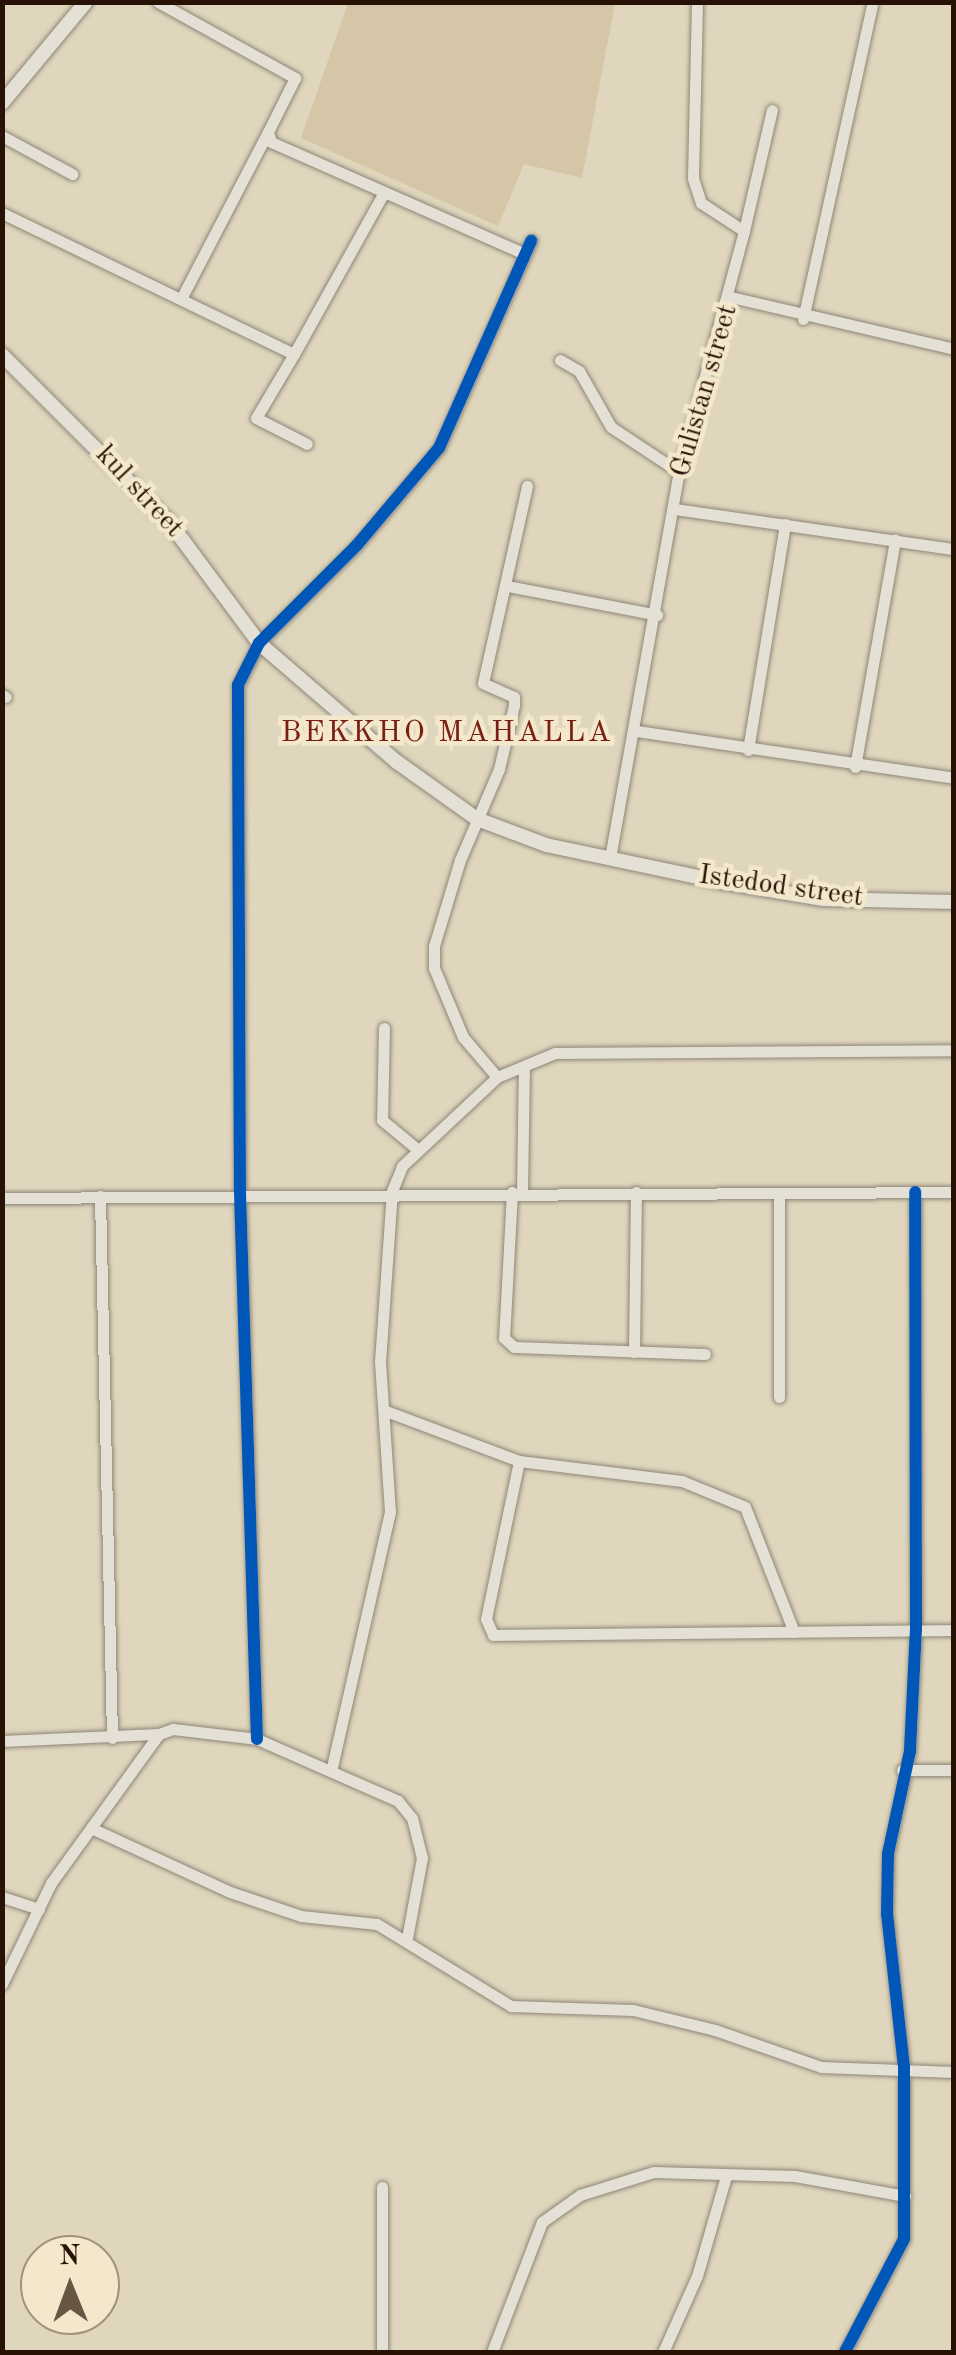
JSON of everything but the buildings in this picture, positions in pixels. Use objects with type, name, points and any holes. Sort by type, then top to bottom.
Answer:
[{"type":"street","points":[[6,94],[86,2]]},
{"type":"street","points":[[158,2],[295,78],[183,295]]},
{"type":"street","points":[[698,2],[693,178],[701,203],[744,231]]},
{"type":"street","points":[[804,319],[872,6]]},
{"type":"street","name":"Gulistan street","points":[[610,858],[637,731],[679,472],[732,297],[772,110]]},
{"type":"street","points":[[268,132],[271,142],[525,254]]},
{"type":"street","points":[[2,136],[72,174]]},
{"type":"street","points":[[308,444],[256,418],[384,192]]},
{"type":"street","points":[[2,214],[183,295],[294,354]]},
{"type":"street","points":[[257,1738],[240,1193],[238,686],[259,642],[357,545],[439,448],[531,242]]},
{"type":"street","points":[[732,297],[804,319],[954,350]]},
{"type":"street","name":"kul street","points":[[2,355],[170,524],[259,642],[397,762],[476,820]]},
{"type":"street","points":[[560,360],[579,371],[612,428],[679,472]]},
{"type":"street","points":[[497,1076],[463,1037],[434,968],[434,946],[476,820],[499,769],[514,704],[514,697],[483,683],[527,486]]},
{"type":"street","points":[[675,510],[954,549]]},
{"type":"street","points":[[748,750],[785,524]]},
{"type":"street","points":[[855,767],[895,540]]},
{"type":"street","points":[[507,586],[656,616]]},
{"type":"street","points":[[637,731],[855,767],[954,778]]},
{"type":"street","name":"Istedod street","points":[[476,820],[546,846],[822,899],[954,902]]},
{"type":"street","points":[[384,1028],[382,1120],[418,1150]]},
{"type":"street","points":[[332,1768],[390,1512],[380,1362],[392,1192],[418,1150],[497,1076],[555,1053],[954,1050]]},
{"type":"street","points":[[524,1067],[504,1338],[514,1347],[705,1354]]},
{"type":"street","points":[[2,1198],[392,1192],[954,1192]]},
{"type":"street","points":[[634,1352],[636,1192]]},
{"type":"street","points":[[845,2352],[904,2239],[904,2067],[886,1914],[888,1854],[902,1770],[910,1751],[916,1629],[915,1192]]},
{"type":"street","points":[[779,1396],[780,1194]]},
{"type":"street","points":[[100,1196],[112,1738]]},
{"type":"street","points":[[386,1411],[519,1461],[682,1481],[745,1507],[794,1632]]},
{"type":"street","points":[[519,1461],[486,1618],[489,1634],[529,1640],[954,1630]]},
{"type":"street","points":[[2,1741],[112,1738],[173,1729],[257,1738],[332,1768],[398,1801],[412,1818],[422,1858],[407,1938]]},
{"type":"street","points":[[2,1984],[39,1909],[159,1734]]},
{"type":"street","points":[[902,1770],[954,1770]]},
{"type":"street","points":[[91,1828],[230,1892],[300,1916],[377,1924],[407,1938],[483,1994],[511,2006],[634,2010],[716,2030],[821,2067],[904,2067],[954,2072]]},
{"type":"street","points":[[2,1897],[39,1909]]},
{"type":"street","points":[[492,2352],[549,2215],[580,2194],[654,2172],[794,2176],[905,2196]]},
{"type":"street","points":[[663,2352],[697,2276],[726,2176]]},
{"type":"street","points":[[382,2187],[382,2352]]},
{"type":"shaded area","points":[[348,3],[615,3],[582,178],[524,164],[498,226],[301,138]]},
{"type":"cycle path","points":[[257,1739],[240,1193],[238,685],[259,643],[357,545],[439,448],[531,241]]},
{"type":"cycle path","points":[[845,2352],[904,2239],[904,2067],[887,1914],[888,1854],[910,1751],[916,1629],[915,1192]]},
{"type":"district","name":"BEKKHO MAHALLA","points":[[447,733]]}]
